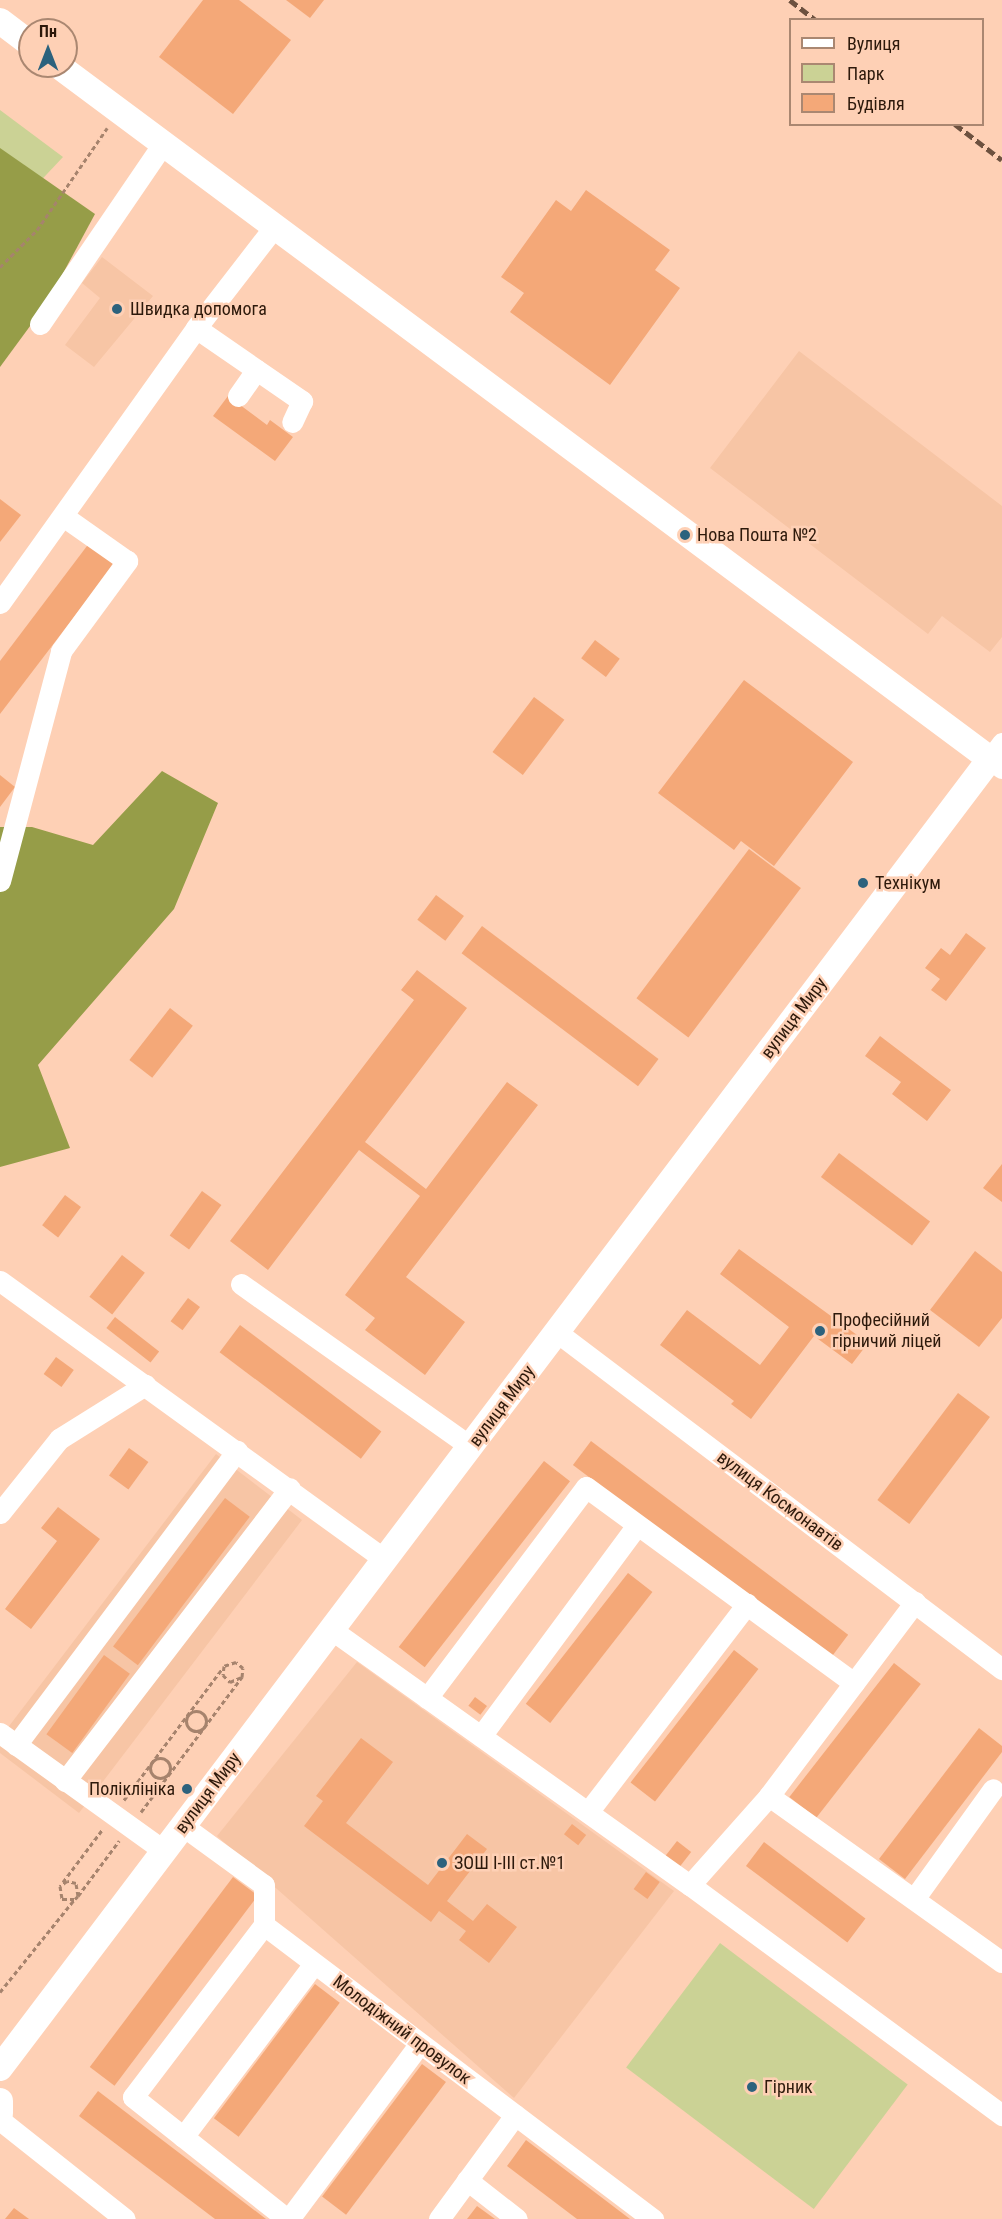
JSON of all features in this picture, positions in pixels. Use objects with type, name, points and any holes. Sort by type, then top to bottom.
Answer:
[{"type":"main road","points":[[0,21],[18,35]]},
{"type":"main road","points":[[74,78],[998,757]]},
{"type":"main road","name":"вулиця Миру","points":[[0,2068],[998,757]]},
{"type":"main road","points":[[0,2101],[0,2113]]},
{"type":"street","points":[[40,324],[162,145]]},
{"type":"street","points":[[0,603],[196,328],[274,227]]},
{"type":"street","points":[[196,328],[303,402],[292,422]]},
{"type":"street","points":[[238,396],[256,370]]},
{"type":"street","points":[[0,881],[61,651],[128,561],[63,516]]},
{"type":"street","points":[[0,1281],[290,1488],[385,1560]]},
{"type":"street","points":[[241,1284],[471,1448]]},
{"type":"street","name":"вулиця Космонавтів","points":[[558,1333],[1002,1669]]},
{"type":"street","points":[[0,1514],[59,1439],[145,1385]]},
{"type":"street","points":[[164,1851],[8,1739],[237,1451]]},
{"type":"street","points":[[428,1698],[586,1487],[854,1683]]},
{"type":"street","points":[[65,1781],[290,1488]]},
{"type":"street","points":[[482,1736],[637,1525]]},
{"type":"street","points":[[690,1885],[770,1796],[915,1602]]},
{"type":"street","points":[[588,1812],[747,1604]]},
{"type":"street","points":[[332,1630],[690,1885],[1002,2115]]},
{"type":"street","points":[[914,1899],[999,1787]]},
{"type":"street","points":[[770,1796],[1002,1962]]},
{"type":"street","points":[[183,1826],[264,1885],[264,1925],[133,2097],[288,2219],[420,2043]]},
{"type":"street","name":"Молодіжний провулок","points":[[264,1925],[653,2219]]},
{"type":"street","points":[[183,2137],[314,1964]]},
{"type":"street","points":[[439,2219],[515,2115]]},
{"type":"street","points":[[0,2120],[125,2219]]},
{"type":"street","points":[[467,2180],[517,2219]]},
{"type":"path","points":[[0,267],[37,230],[118,112]]},
{"type":"path","points":[[0,1992],[76,1898],[122,1820],[152,1762],[224,1666],[236,1662],[243,1668],[242,1677],[169,1774],[122,1820],[60,1886]]},
{"type":"path","points":[[224,1666],[223,1675],[230,1682],[242,1677]]},
{"type":"path","points":[[188,1714],[201,1711],[206,1718],[204,1727]]},
{"type":"path","points":[[188,1714],[188,1727],[196,1731],[204,1727]]},
{"type":"path","points":[[152,1762],[160,1758],[168,1761],[169,1774]]},
{"type":"path","points":[[152,1762],[150,1771],[156,1778],[169,1774]]},
{"type":"path","points":[[60,1886],[67,1881],[76,1883],[76,1898]]},
{"type":"path","points":[[60,1886],[62,1899],[76,1898]]},
{"type":"shaded area","name":"Швидка допомога","points":[[102,257],[153,296],[94,367],[65,345],[100,298],[82,283]]},
{"type":"shaded area","points":[[799,351],[1002,506],[1002,637],[990,652],[942,616],[928,634],[710,468]]},
{"type":"shaded area","points":[[216,1454],[302,1520],[79,1813],[0,1753],[0,1738]]},
{"type":"shaded area","name":"ЗОШ I-III ст.№1","points":[[357,1662],[674,1891],[514,2098],[217,1836]]},
{"type":"green space","points":[[0,110],[63,157],[0,224]]},
{"type":"green space","points":[[0,148],[95,214],[47,303],[0,367]]},
{"type":"green space","points":[[162,771],[218,803],[174,909],[38,1065],[70,1148],[0,1167],[0,827],[32,827],[93,845]]},
{"type":"green space","points":[[720,1943],[908,2084],[814,2209],[626,2068]]},
{"type":"building","points":[[203,0],[239,0],[291,40],[233,114],[159,57]]},
{"type":"building","points":[[286,0],[324,0],[310,18]]},
{"type":"building","points":[[586,190],[670,250],[655,270],[680,288],[610,385],[510,312],[524,293],[501,277],[556,200],[571,211]]},
{"type":"building","points":[[228,396],[267,425],[270,420],[293,437],[275,461],[213,416]]},
{"type":"building","points":[[0,499],[21,515],[0,542]]},
{"type":"building","points":[[90,542],[116,562],[0,714],[0,661]]},
{"type":"building","points":[[595,640],[620,659],[606,677],[581,658]]},
{"type":"building","points":[[744,680],[853,762],[774,866],[741,841],[734,850],[658,793]]},
{"type":"building","points":[[534,697],[564,720],[523,775],[492,752]]},
{"type":"building","points":[[0,775],[15,787],[0,807]]},
{"type":"building","points":[[749,849],[801,888],[688,1037],[636,998]]},
{"type":"building","points":[[436,895],[464,916],[445,941],[417,920]]},
{"type":"building","points":[[482,926],[658,1059],[638,1086],[462,953]]},
{"type":"building","points":[[966,933],[986,948],[946,1001],[931,990],[940,979],[925,968],[941,948],[950,955]]},
{"type":"building","points":[[417,970],[467,1008],[365,1142],[426,1189],[507,1082],[538,1105],[406,1277],[465,1322],[425,1375],[365,1330],[375,1318],[345,1295],[420,1196],[359,1150],[268,1270],[230,1241],[414,1000],[401,990]]},
{"type":"building","points":[[170,1008],[193,1026],[152,1078],[129,1060]]},
{"type":"building","points":[[880,1036],[951,1090],[927,1121],[892,1094],[901,1082],[865,1056]]},
{"type":"building","points":[[839,1153],[930,1222],[912,1246],[821,1177]]},
{"type":"building","points":[[1002,1164],[1002,1202],[983,1188]]},
{"type":"building","points":[[202,1191],[221,1205],[189,1250],[170,1235]]},
{"type":"building","points":[[65,1195],[81,1207],[58,1237],[42,1225]]},
{"type":"building","name":"Професійний гірничий ліцей","points":[[739,1249],[868,1343],[852,1364],[814,1336],[751,1419],[731,1404],[734,1401],[660,1345],[687,1310],[760,1365],[789,1327],[720,1274]]},
{"type":"building","points":[[975,1251],[1002,1272],[1002,1318],[979,1347],[930,1310]]},
{"type":"building","points":[[122,1255],[145,1273],[112,1315],[89,1297]]},
{"type":"building","points":[[188,1298],[200,1307],[183,1330],[171,1321]]},
{"type":"building","points":[[115,1317],[159,1351],[151,1363],[106,1328]]},
{"type":"building","points":[[240,1325],[381,1432],[361,1459],[220,1352]]},
{"type":"building","points":[[56,1357],[74,1370],[61,1387],[44,1374]]},
{"type":"building","points":[[958,1393],[990,1417],[909,1524],[877,1500]]},
{"type":"building","points":[[591,1441],[848,1635],[830,1659],[573,1465]]},
{"type":"building","points":[[129,1448],[148,1462],[128,1490],[109,1476]]},
{"type":"building","points":[[544,1461],[570,1481],[425,1667],[399,1647]]},
{"type":"building","points":[[225,1498],[250,1517],[138,1665],[113,1647]]},
{"type":"building","points":[[58,1507],[100,1539],[31,1629],[5,1609],[57,1541],[41,1528]]},
{"type":"building","points":[[628,1573],[652,1592],[550,1723],[526,1704]]},
{"type":"building","points":[[734,1650],[758,1669],[655,1801],[631,1782]]},
{"type":"building","points":[[104,1655],[130,1674],[72,1753],[46,1734]]},
{"type":"building","points":[[894,1663],[921,1684],[816,1818],[789,1797]]},
{"type":"building","points":[[475,1697],[487,1706],[480,1715],[468,1706]]},
{"type":"building","points":[[979,1728],[1002,1746],[1002,1752],[905,1879],[879,1859]]},
{"type":"building","name":"ЗОШ I-III ст.№1","points":[[361,1738],[393,1762],[346,1823],[428,1885],[467,1834],[487,1849],[447,1901],[473,1921],[487,1904],[517,1927],[489,1963],[459,1940],[466,1931],[439,1911],[431,1922],[304,1826],[323,1801],[316,1796]]},
{"type":"building","points":[[572,1824],[586,1835],[578,1845],[564,1834]]},
{"type":"building","points":[[677,1841],[691,1852],[679,1867],[665,1856]]},
{"type":"building","points":[[764,1842],[865,1918],[847,1942],[746,1866]]},
{"type":"building","points":[[646,1872],[660,1882],[647,1899],[634,1889]]},
{"type":"building","points":[[233,1877],[258,1896],[115,2086],[90,2067]]},
{"type":"building","points":[[315,1984],[340,2003],[239,2137],[214,2118]]},
{"type":"building","points":[[422,2064],[446,2082],[346,2215],[322,2197]]},
{"type":"building","points":[[98,2091],[266,2219],[215,2219],[79,2116]]},
{"type":"building","points":[[526,2140],[630,2219],[577,2219],[507,2166]]},
{"type":"building","points":[[477,2206],[495,2219],[467,2219]]},
{"type":"building","points":[[14,2208],[29,2219],[5,2219]]},
{"type":"railway","points":[[790,0],[813,18]]},
{"type":"railway","points":[[958,126],[1002,160]]},
{"type":"place","name":"Швидка допомога","points":[[117,309]]},
{"type":"place","name":"Нова Пошта №2","points":[[685,535]]},
{"type":"place","name":"Технікум","points":[[863,883]]},
{"type":"place","name":"Професійний гірничий ліцей","points":[[820,1331]]},
{"type":"place","name":"Поліклініка","points":[[187,1789]]},
{"type":"place","name":"ЗОШ I-III ст.№1","points":[[442,1863]]},
{"type":"place","name":"Гірник","points":[[752,2087]]}]
